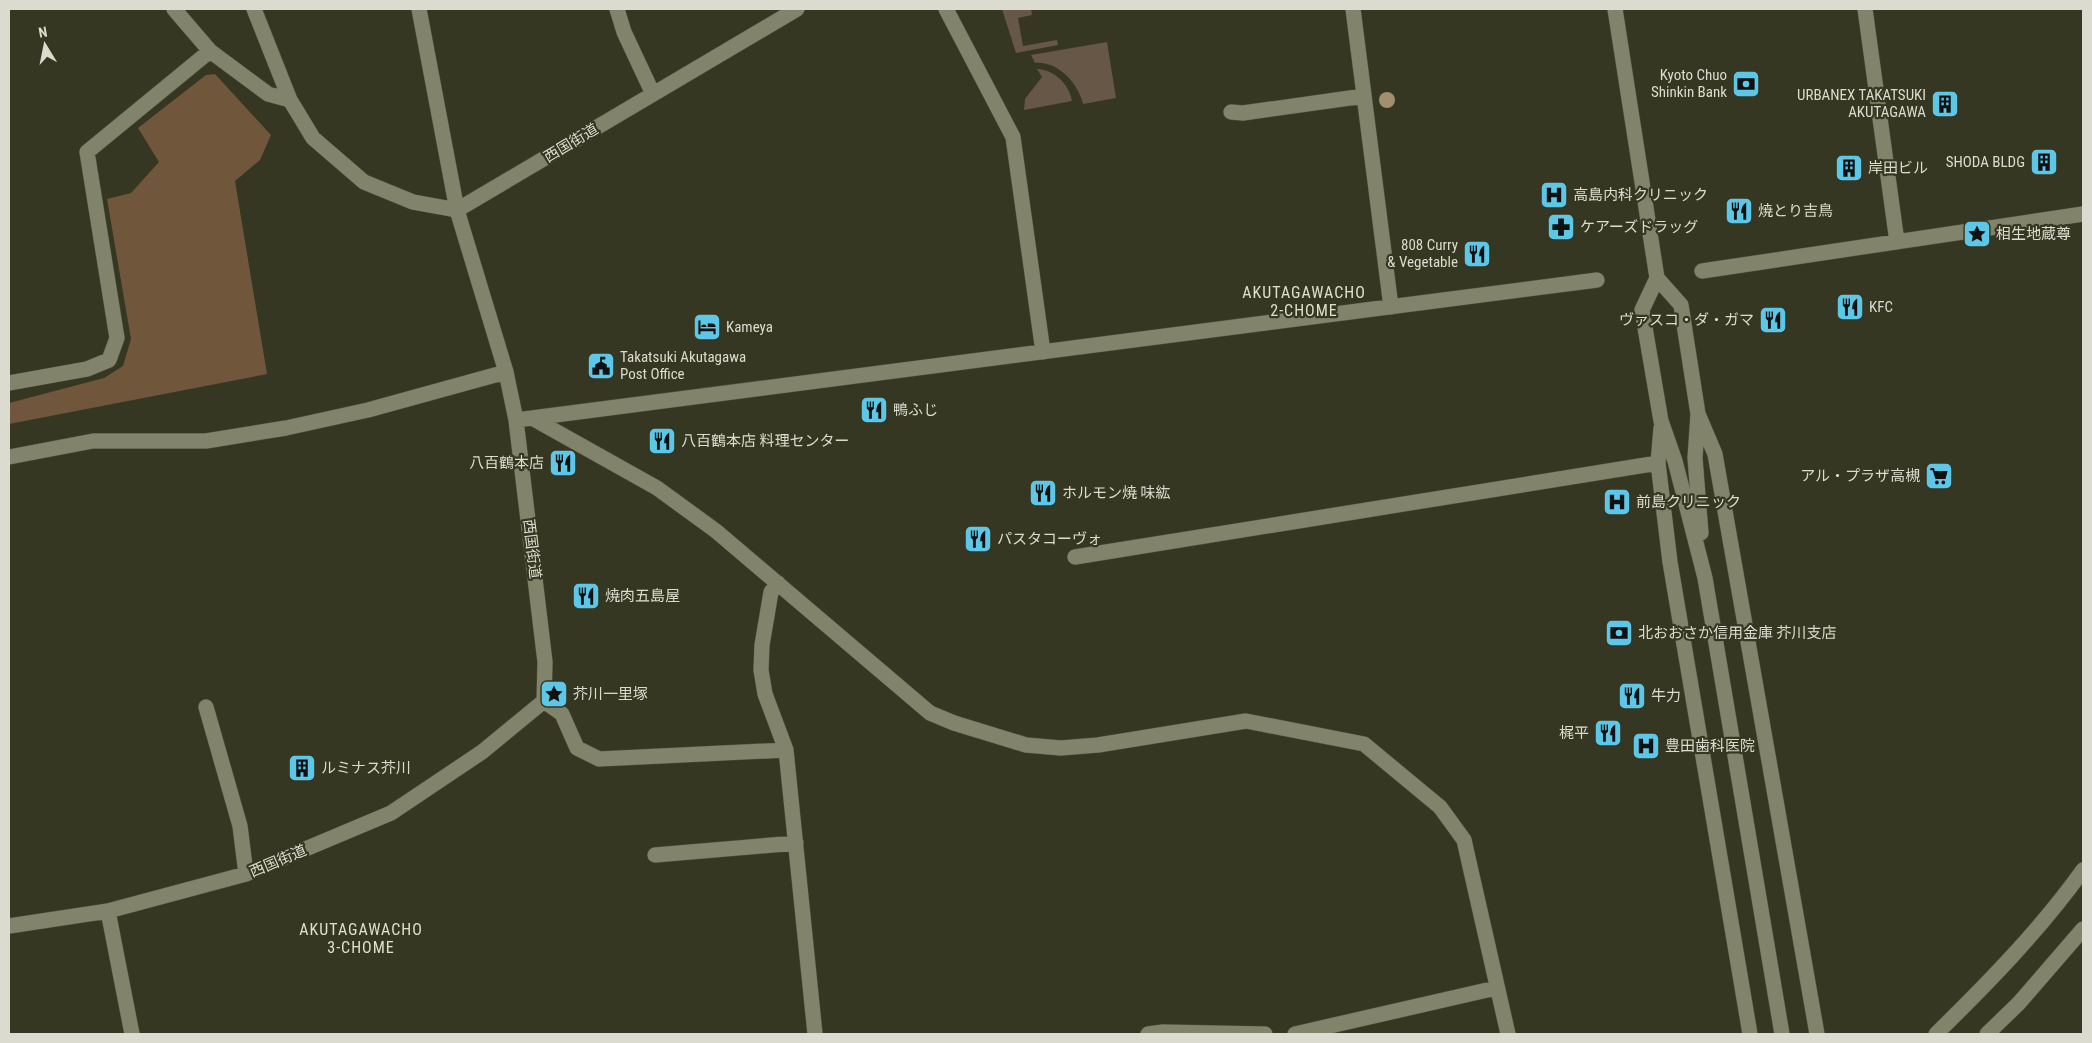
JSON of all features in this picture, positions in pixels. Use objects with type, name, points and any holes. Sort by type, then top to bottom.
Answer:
[{"type":"street","points":[[174,9],[210,51],[268,94],[290,100]]},
{"type":"street","points":[[254,9],[290,100],[313,138],[364,182],[413,202],[458,210],[419,9]]},
{"type":"street","points":[[617,9],[624,32],[653,94]]},
{"type":"street","name":"西国街道","points":[[9,926],[108,911],[246,874],[392,813],[482,752],[544,702],[545,662],[516,420],[506,372],[458,210],[797,9]]},
{"type":"street","points":[[946,9],[1013,138],[1043,352]]},
{"type":"street","points":[[1353,9],[1391,307]]},
{"type":"street","points":[[1615,9],[1657,278],[1681,305],[1698,414],[1694,458],[1705,578],[1782,1034]]},
{"type":"street","points":[[1865,9],[1897,242]]},
{"type":"street","points":[[9,383],[87,369],[109,360],[116,338],[87,152],[210,51]]},
{"type":"street","points":[[1231,112],[1243,113],[1364,96]]},
{"type":"street","points":[[1702,271],[2083,214]]},
{"type":"street","points":[[1657,278],[1642,310],[1661,421],[1675,461],[1705,578]]},
{"type":"street","points":[[516,420],[1597,280]]},
{"type":"street","points":[[9,457],[93,441],[206,441],[286,428],[368,410],[506,372]]},
{"type":"street","points":[[1698,414],[1715,454],[1817,1034]]},
{"type":"street","points":[[532,418],[657,488],[716,531],[930,714],[1026,745],[1061,748],[1098,745],[1246,720],[1364,744],[1440,807],[1464,840],[1496,988],[1508,1034]]},
{"type":"street","points":[[1661,421],[1658,463],[1670,562],[1750,1034]]},
{"type":"street","points":[[1074,557],[1658,463]]},
{"type":"street","points":[[778,583],[771,592],[762,645],[761,670],[765,694],[786,750],[815,1034]]},
{"type":"street","points":[[544,702],[562,714],[577,748],[599,759],[786,750]]},
{"type":"street","points":[[206,707],[240,826],[246,874]]},
{"type":"street","points":[[655,854],[796,843]]},
{"type":"street","points":[[1936,1034],[1993,978],[2067,892],[2083,870]]},
{"type":"street","points":[[108,911],[132,1034]]},
{"type":"street","points":[[1987,1034],[2019,1003],[2083,929]]},
{"type":"street","points":[[1295,1034],[1496,988]]},
{"type":"street","points":[[1148,1034],[1266,1034]]},
{"type":"shaded area","points":[[1002,9],[1031,9],[1032,15],[1018,18],[1023,46],[1057,40],[1058,45],[1016,53]]},
{"type":"shaded area","points":[[1107,42],[1116,98],[1083,104],[1077,88],[1066,75],[1052,66],[1035,63],[1031,55]]},
{"type":"shaded area","points":[[1037,69],[1050,72],[1060,79],[1068,89],[1072,101],[1024,110],[1025,99],[1042,77]]},
{"type":"shaded area","points":[[215,74],[271,135],[260,160],[235,181],[267,374],[9,424],[9,403],[104,378],[123,366],[131,339],[107,199],[131,193],[159,162],[138,128],[206,75]]},
{"type":"place","name":"Kyoto Chuo Shinkin Bank","points":[[1746,84]]},
{"type":"place","name":"URBANEX TAKATSUKI AKUTAGAWA","points":[[1945,104]]},
{"type":"place","name":"SHODA BLDG","points":[[2044,162]]},
{"type":"place","name":"岸田ビル","points":[[1849,168]]},
{"type":"place","name":"高島内科クリニック","points":[[1554,195]]},
{"type":"place","name":"焼とり吉鳥","points":[[1739,211]]},
{"type":"place","name":"ケアーズドラッグ","points":[[1561,227]]},
{"type":"place","name":"相生地蔵尊","points":[[1977,234]]},
{"type":"place","name":"808 Curry & Vegetable","points":[[1477,254]]},
{"type":"place","name":"KFC","points":[[1850,307]]},
{"type":"place","name":"ヴァスコ・ダ・ガマ","points":[[1773,320]]},
{"type":"place","name":"Kameya","points":[[707,327]]},
{"type":"place","name":"Takatsuki Akutagawa Post Office","points":[[601,366]]},
{"type":"place","name":"鴨ふじ","points":[[874,410]]},
{"type":"place","name":"八百鶴本店 料理センター","points":[[662,441]]},
{"type":"place","name":"八百鶴本店","points":[[563,463]]},
{"type":"place","name":"アル・プラザ高槻","points":[[1939,476]]},
{"type":"place","name":"ホルモン焼 味紘","points":[[1043,493]]},
{"type":"place","name":"前島クリニック","points":[[1617,502]]},
{"type":"place","name":"パスタコーヴォ","points":[[978,539]]},
{"type":"place","name":"焼肉五島屋","points":[[586,596]]},
{"type":"place","name":"北おおさか信用金庫 芥川支店","points":[[1619,633]]},
{"type":"place","name":"芥川一里塚","points":[[554,694]]},
{"type":"place","name":"牛力","points":[[1632,696]]},
{"type":"place","name":"梶平","points":[[1608,733]]},
{"type":"place","name":"豊田歯科医院","points":[[1646,746]]},
{"type":"place","name":"ルミナス芥川","points":[[302,768]]},
{"type":"district","name":"AKUTAGAWACHO 2-CHOME","points":[[1304,301]]},
{"type":"district","name":"AKUTAGAWACHO 3-CHOME","points":[[361,938]]}]
